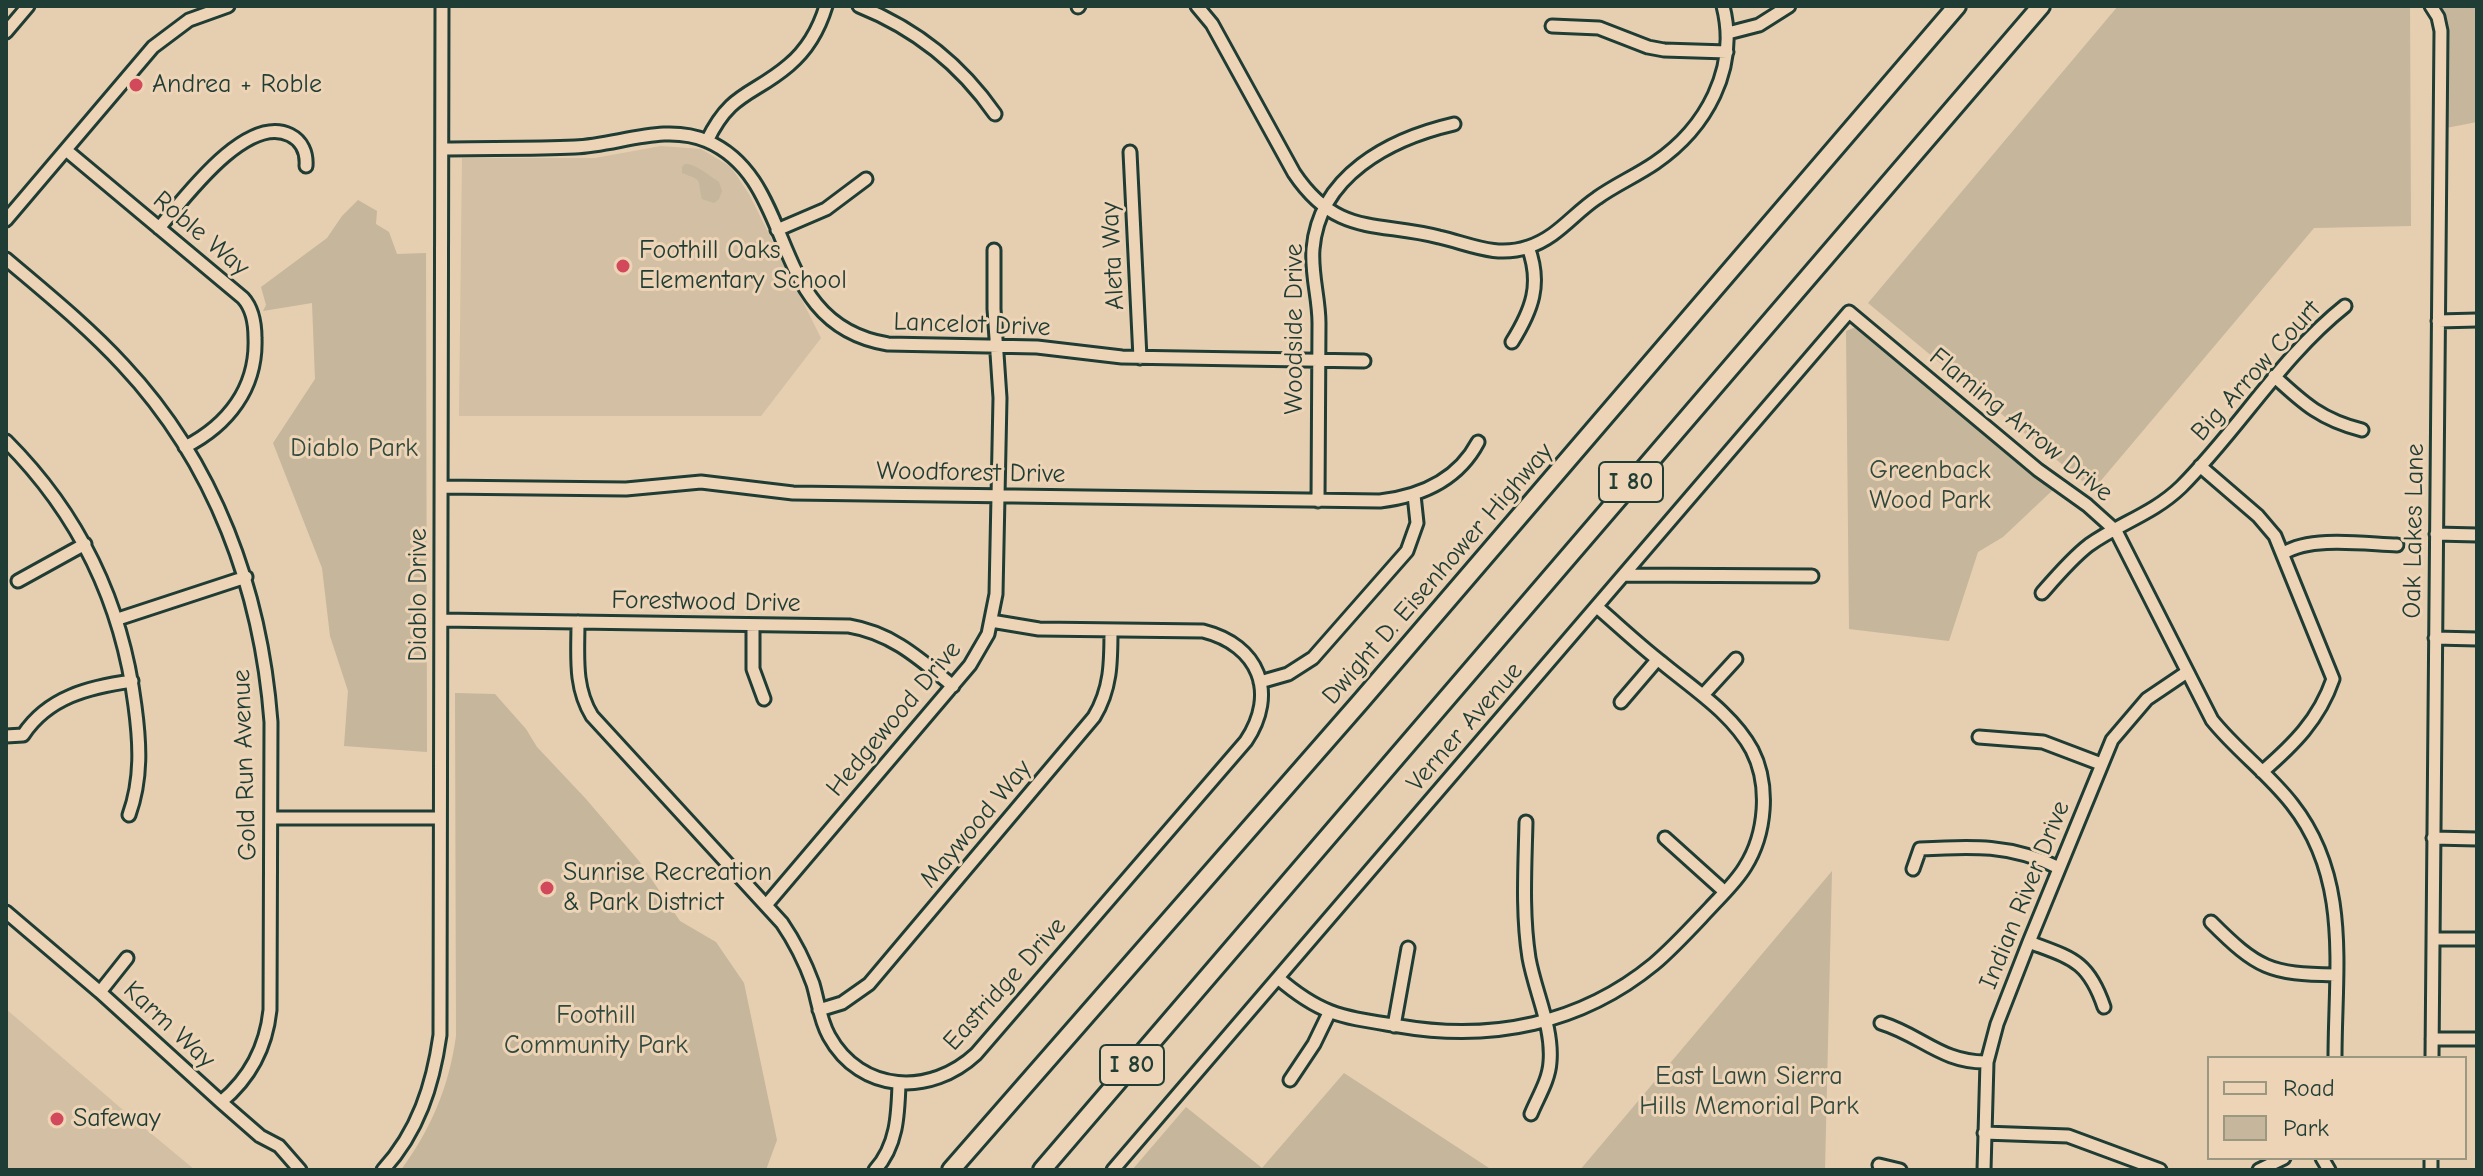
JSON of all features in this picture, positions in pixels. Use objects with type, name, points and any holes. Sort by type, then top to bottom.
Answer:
[{"type":"highway","name":"Dwight D. Eisenhower Highway","points":[[951,1170],[1371,689],[1957,6]]},
{"type":"highway","name":"I 80","points":[[1042,1170],[2041,6]]},
{"type":"street","points":[[6,32],[28,6]]},
{"type":"street","points":[[6,220],[164,37],[189,20],[228,6]]},
{"type":"street","name":"Diablo Drive","points":[[383,1170],[407,1137],[425,1103],[440,1035],[442,6]]},
{"type":"street","points":[[707,141],[732,103],[777,74],[802,52],[820,23],[826,6]]},
{"type":"street","points":[[859,6],[896,23],[947,59],[969,80],[995,114]]},
{"type":"street","points":[[1202,8],[1294,173],[1325,207],[1365,226],[1420,233],[1477,249],[1502,251],[1528,247],[1552,236],[1596,198],[1639,174],[1676,146],[1703,115],[1721,80],[1728,33],[1723,6]]},
{"type":"street","points":[[1728,33],[1759,25],[1789,6]]},
{"type":"street","name":"Oak Lakes Lane","points":[[2431,6],[2438,17],[2441,31],[2432,1056]]},
{"type":"street","points":[[1552,26],[1599,28],[1664,50],[1727,52]]},
{"type":"street","points":[[1325,207],[1329,197],[1343,181],[1375,155],[1412,135],[1454,124]]},
{"type":"street","points":[[159,228],[212,166],[254,137],[277,132],[291,136],[302,146],[306,166]]},
{"type":"street","name":"Lancelot Drive","points":[[442,149],[577,147],[670,133],[707,141],[741,165],[756,186],[813,302],[831,321],[854,336],[888,344],[1037,347],[1140,358],[1364,361]]},
{"type":"street","name":"Roble Way","points":[[66,150],[246,301],[256,347],[250,378],[236,406],[215,429],[185,447]]},
{"type":"street","name":"Aleta Way","points":[[1130,152],[1140,358]]},
{"type":"street","points":[[777,230],[826,209],[866,179]]},
{"type":"street","name":"Woodside Drive","points":[[1318,501],[1319,312],[1313,248],[1325,207]]},
{"type":"street","points":[[1512,342],[1530,310],[1536,286],[1535,269],[1528,247]]},
{"type":"street","name":"Hedgewood Drive","points":[[767,904],[953,686],[975,658],[991,621],[996,594],[1000,398],[994,250]]},
{"type":"street","name":"Gold Run Avenue","points":[[6,259],[88,329],[123,364],[160,410],[185,447],[221,512],[246,577],[258,624],[271,722],[268,1023],[256,1062],[240,1085],[221,1102]]},
{"type":"street","name":"Big Arrow Court","points":[[2042,593],[2089,546],[2154,510],[2200,466],[2274,376],[2325,322],[2345,306]]},
{"type":"street","name":"Flaming Arrow Drive","points":[[1849,312],[2116,531],[2212,720],[2232,744],[2278,787],[2307,826],[2328,870],[2336,912],[2335,1056]]},
{"type":"street","name":"Verner Avenue","points":[[1113,1170],[1849,312]]},
{"type":"street","points":[[2438,321],[2477,320]]},
{"type":"street","points":[[2274,376],[2317,414],[2362,430]]},
{"type":"street","points":[[6,441],[46,485],[85,544],[118,619],[132,681],[139,733],[138,789],[129,815]]},
{"type":"street","name":"Woodforest Drive","points":[[441,487],[626,489],[701,482],[793,493],[1380,501],[1414,495],[1453,474],[1468,461],[1478,442]]},
{"type":"street","points":[[2200,466],[2270,529],[2284,553],[2333,679],[2310,726],[2262,772]]},
{"type":"street","points":[[991,621],[1039,629],[1203,631],[1219,635],[1246,653],[1260,682],[1288,674],[1313,658],[1407,551],[1417,523],[1414,495]]},
{"type":"street","points":[[2436,534],[2477,535]]},
{"type":"street","points":[[18,581],[85,544]]},
{"type":"street","points":[[2284,553],[2299,546],[2315,544],[2397,545]]},
{"type":"street","points":[[1624,575],[1812,576]]},
{"type":"street","points":[[118,619],[246,577]]},
{"type":"street","points":[[1278,978],[1303,999],[1329,1013],[1394,1026],[1468,1033],[1519,1028],[1544,1022],[1597,1001],[1636,978],[1670,949],[1725,892],[1745,867],[1760,830],[1762,790],[1752,751],[1726,717],[1703,695],[1657,660],[1597,607]]},
{"type":"street","name":"Forestwood Drive","points":[[441,620],[849,626],[879,634],[907,649],[953,686]]},
{"type":"street","name":"Eastridge Drive","points":[[578,622],[578,682],[581,697],[592,716],[782,923],[804,962],[831,1040],[852,1064],[899,1084],[936,1080],[965,1065],[976,1054],[1246,741],[1260,712],[1260,682]]},
{"type":"street","points":[[753,625],[753,669],[764,699]]},
{"type":"street","name":"Maywood Way","points":[[819,1010],[842,1003],[869,984],[1094,717],[1110,678],[1111,630]]},
{"type":"street","points":[[2435,638],[2477,639]]},
{"type":"street","points":[[1703,695],[1736,659]]},
{"type":"street","points":[[1621,702],[1657,660]]},
{"type":"street","name":"Indian River Drive","points":[[1984,1170],[1987,1062],[1997,1024],[2101,764],[2112,740],[2134,712],[2161,688],[2187,672]]},
{"type":"street","points":[[6,736],[23,735],[33,720],[57,700],[106,684],[132,681]]},
{"type":"street","points":[[1979,737],[2043,742],[2101,764]]},
{"type":"street","points":[[271,818],[440,818]]},
{"type":"street","points":[[1526,822],[1525,921],[1529,958],[1550,1061],[1547,1078],[1531,1114]]},
{"type":"street","points":[[1665,838],[1725,892]]},
{"type":"street","points":[[2433,838],[2477,839]]},
{"type":"street","points":[[1913,869],[1920,849],[1995,848],[2030,855],[2059,868]]},
{"type":"street","name":"Karm Way","points":[[6,912],[260,1136],[279,1146],[300,1170]]},
{"type":"street","points":[[2211,922],[2237,949],[2263,967],[2294,974],[2335,975]]},
{"type":"street","points":[[2433,939],[2477,939]]},
{"type":"street","points":[[2029,942],[2075,960],[2087,970],[2104,1007]]},
{"type":"street","points":[[1394,1026],[1408,948]]},
{"type":"street","points":[[100,992],[127,958]]},
{"type":"street","points":[[1290,1080],[1314,1044],[1329,1013]]},
{"type":"street","points":[[1881,1023],[1910,1034],[1946,1056],[1987,1062]]},
{"type":"street","points":[[2432,1039],[2477,1039]]},
{"type":"street","points":[[875,1170],[890,1149],[896,1127],[899,1084]]},
{"type":"street","points":[[1984,1133],[2068,1136],[2160,1170]]},
{"type":"street","points":[[2259,1170],[2280,1160]]},
{"type":"street","points":[[1879,1165],[1900,1170]]},
{"type":"shaded area","name":"Foothill Oaks Elementary School","points":[[661,146],[701,149],[731,167],[749,194],[821,338],[761,416],[459,416],[462,158],[595,158]]},
{"type":"shaded area","points":[[6,1009],[130,1116],[195,1170],[6,1170]]},
{"type":"green space","points":[[2118,6],[2410,6],[2411,226],[2314,228],[2093,490],[1868,303]]},
{"type":"green space","points":[[2442,6],[2477,6],[2477,122],[2446,128],[2446,28]]},
{"type":"green space","points":[[685,164],[698,168],[719,182],[722,191],[719,199],[714,203],[702,199],[698,181],[682,173]]},
{"type":"green space","name":"Diablo Park","points":[[358,200],[377,211],[376,224],[389,232],[397,254],[426,253],[427,752],[344,746],[348,691],[330,636],[322,568],[273,443],[315,379],[312,303],[263,311],[266,305],[261,287],[327,238]]},
{"type":"green space","name":"Greenback Wood Park","points":[[1863,324],[2056,487],[2003,537],[1978,552],[1949,641],[1849,629],[1846,331]]},
{"type":"green space","name":"Foothill Community Park","points":[[455,693],[495,694],[526,729],[537,747],[639,861],[680,921],[716,942],[744,983],[777,1140],[766,1170],[401,1170],[437,1107],[449,1073],[456,1036]]},
{"type":"green space","name":"East Lawn Sierra Hills Memorial Park","points":[[1832,871],[1825,1170],[1580,1170]]},
{"type":"green space","points":[[1344,1073],[1492,1170],[1132,1170],[1186,1107],[1262,1168]]},
{"type":"place","name":"Andrea + Roble","points":[[136,85]]},
{"type":"place","name":"Foothill Oaks Elementary School","points":[[623,266]]},
{"type":"place","name":"Sunrise Recreation & Park District","points":[[547,888]]},
{"type":"place","name":"Safeway","points":[[57,1119]]}]
